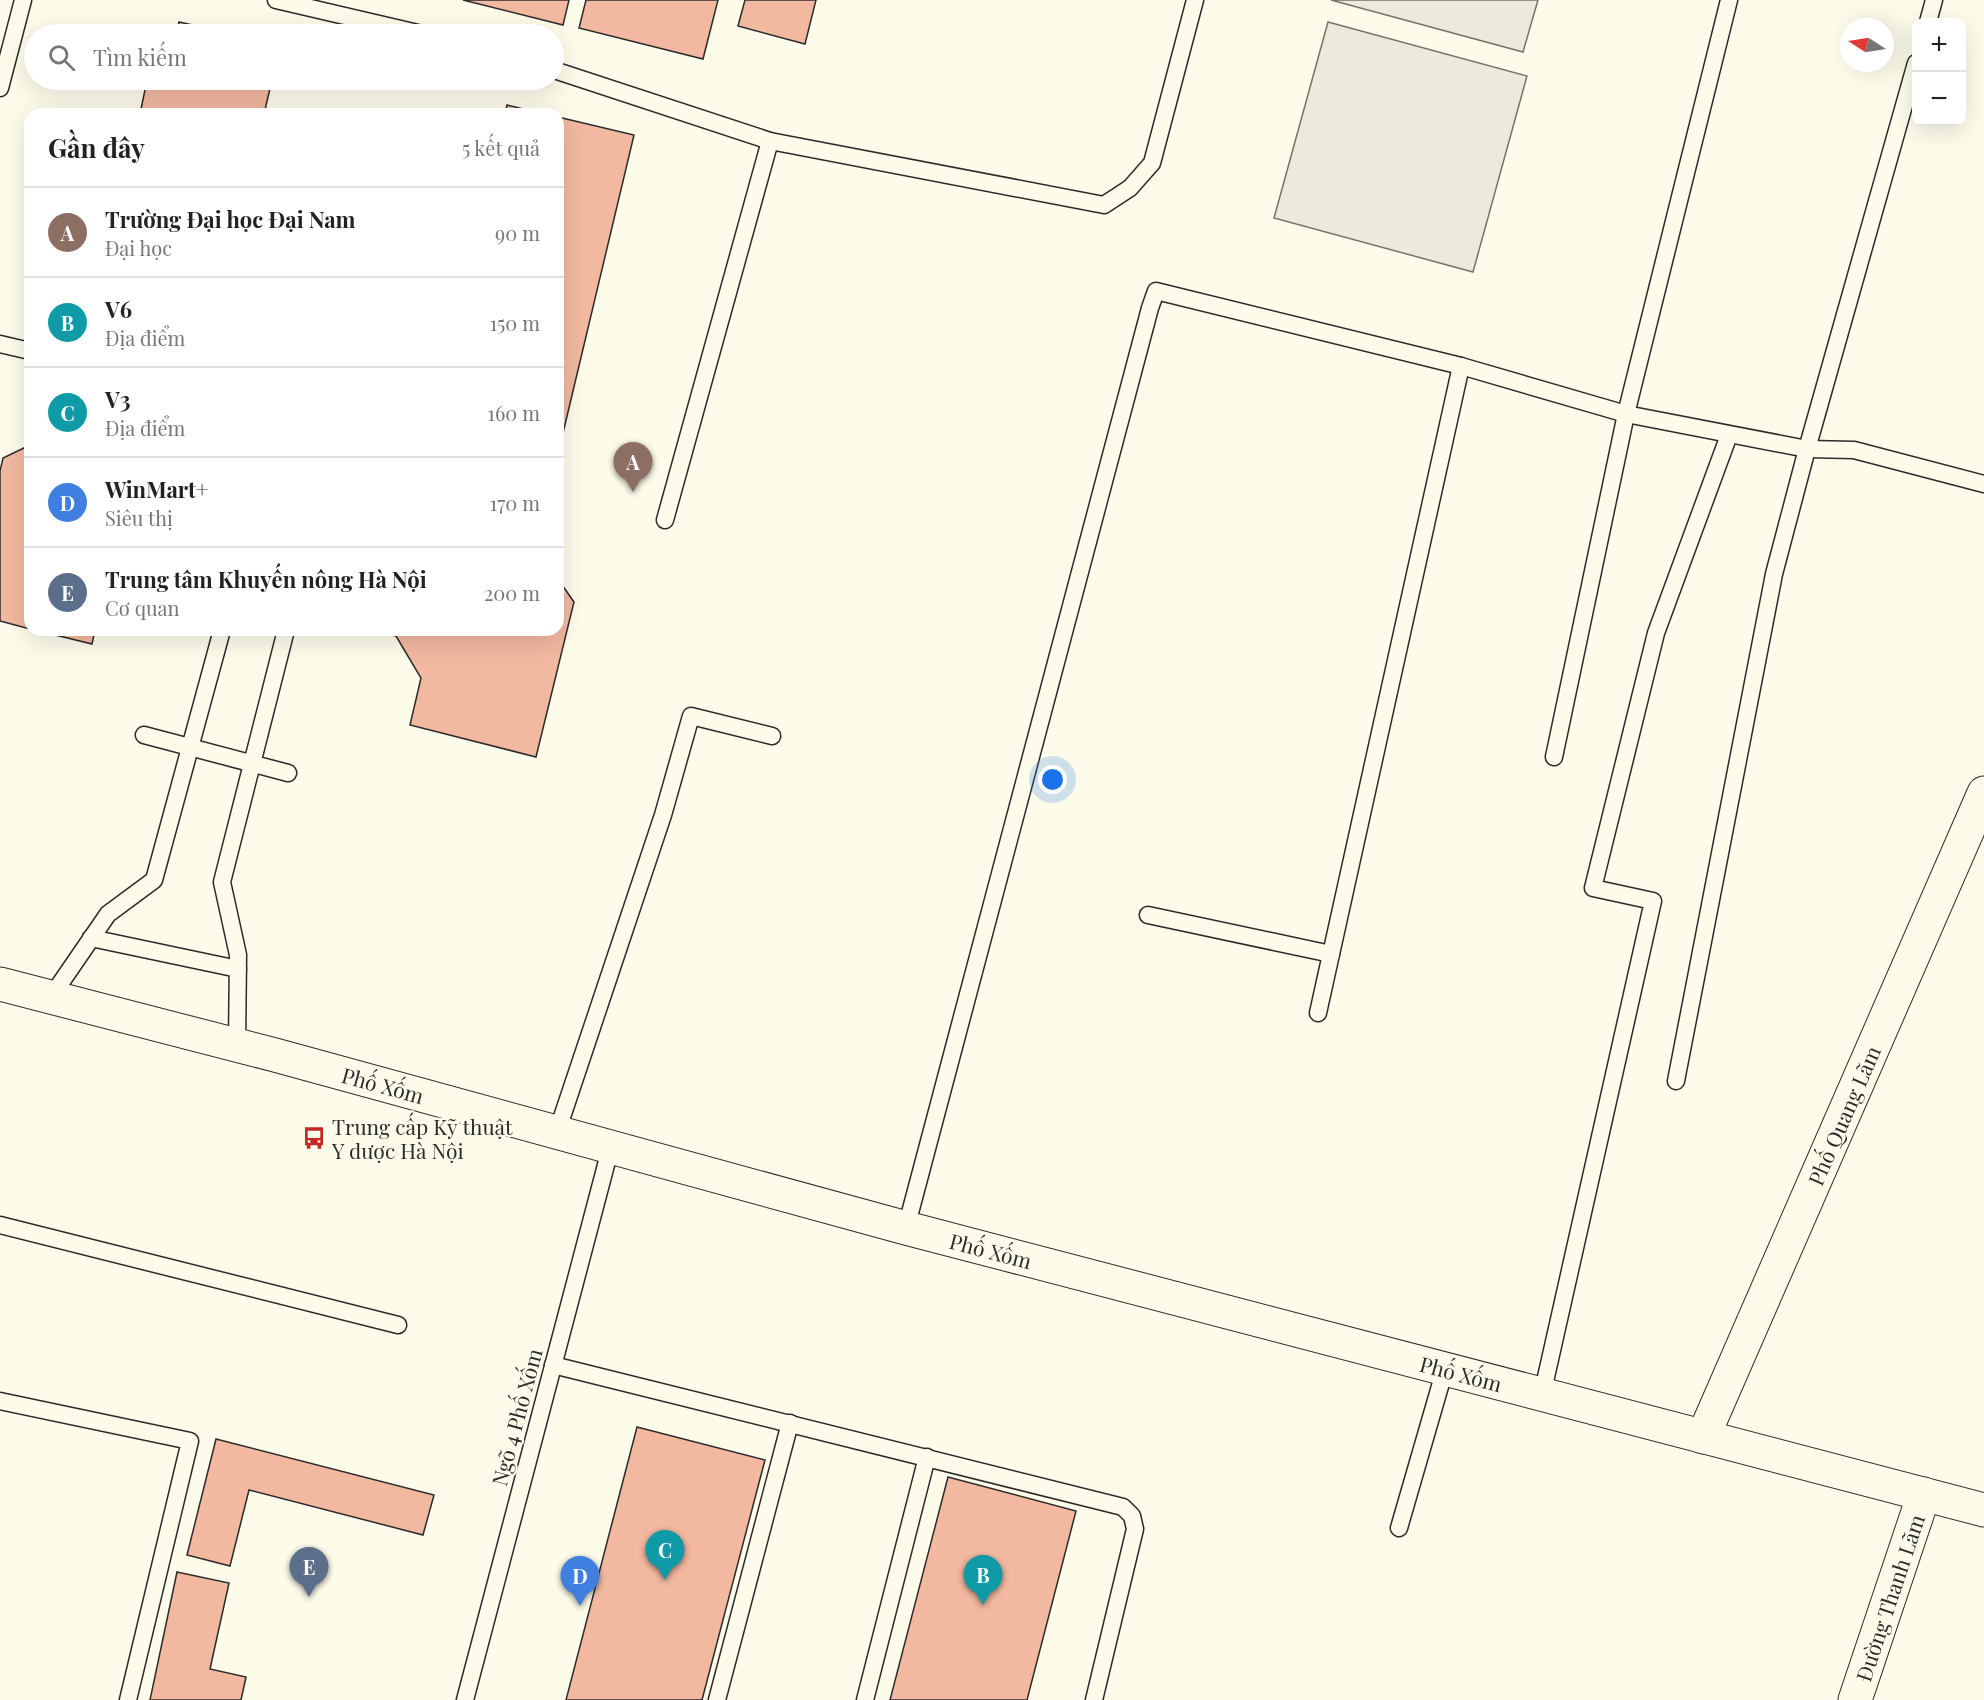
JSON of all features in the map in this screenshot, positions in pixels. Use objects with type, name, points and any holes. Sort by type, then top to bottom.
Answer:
[{"type":"main road","name":"Phố Quang Lãm","points":[[1703,1437],[1984,793]]},
{"type":"main road","name":"Phố Xốm","points":[[0,984],[611,1146],[906,1227],[1984,1510]]},
{"type":"main road","name":"Đường Thanh Lãm","points":[[1855,1700],[1924,1494]]},
{"type":"lane","points":[[0,88],[23,0]]},
{"type":"lane","points":[[276,0],[379,24]]},
{"type":"lane","points":[[564,73],[770,141],[1104,205],[1130,188],[1152,163],[1195,0]]},
{"type":"lane","points":[[1554,757],[1626,414],[1729,0]]},
{"type":"lane","points":[[1929,18],[1934,0]]},
{"type":"lane","points":[[1676,1081],[1774,574],[1806,449],[1914,72]]},
{"type":"lane","points":[[665,520],[770,141]]},
{"type":"lane","points":[[906,1227],[1156,291],[1461,366],[1626,414],[1806,449],[1854,450],[1984,484]]},
{"type":"lane","points":[[0,344],[24,350]]},
{"type":"lane","points":[[1318,1013],[1461,366]]},
{"type":"lane","points":[[1542,1395],[1653,901],[1593,888],[1656,633],[1729,435]]},
{"type":"lane","points":[[51,997],[108,914],[154,880],[220,636]]},
{"type":"lane","points":[[237,1046],[238,955],[222,882],[284,636]]},
{"type":"lane","points":[[557,1132],[663,815],[691,716],[772,736]]},
{"type":"lane","points":[[144,735],[288,773]]},
{"type":"lane","points":[[1148,915],[1331,954]]},
{"type":"lane","points":[[91,938],[238,969]]},
{"type":"lane","name":"Ngõ 4 Phố Xốm","points":[[465,1700],[611,1146]]},
{"type":"lane","points":[[0,1225],[398,1325]]},
{"type":"lane","points":[[553,1365],[1123,1507],[1132,1516],[1135,1529],[1094,1700]]},
{"type":"lane","points":[[1399,1528],[1445,1369]]},
{"type":"lane","points":[[0,1401],[190,1441],[128,1700]]},
{"type":"lane","points":[[717,1700],[790,1423]]},
{"type":"lane","points":[[865,1700],[927,1457]]},
{"type":"shaded area","points":[[1331,0],[1538,0],[1523,52]]},
{"type":"shaded area","points":[[1328,22],[1527,76],[1473,272],[1274,218]]},
{"type":"building","points":[[463,0],[569,0],[563,24]]},
{"type":"building","points":[[586,0],[718,0],[703,59],[579,28]]},
{"type":"building","points":[[745,0],[816,0],[805,44],[738,26]]},
{"type":"building","points":[[145,90],[270,90],[265,108],[141,108]]},
{"type":"building","points":[[564,118],[634,135],[564,429]]},
{"type":"building","points":[[24,448],[24,627],[0,621],[0,471],[3,458]]},
{"type":"building","points":[[564,588],[574,602],[536,757],[410,725],[421,678],[396,636],[564,636]]},
{"type":"building","points":[[59,636],[94,636],[92,644]]},
{"type":"building","points":[[637,1427],[765,1460],[702,1700],[566,1700]]},
{"type":"building","points":[[216,1439],[434,1495],[423,1535],[249,1490],[230,1566],[187,1555]]},
{"type":"building","points":[[948,1477],[1076,1511],[1027,1700],[890,1700]]},
{"type":"building","points":[[177,1572],[229,1583],[210,1669],[246,1677],[241,1700],[150,1700]]},
{"type":"place","name":"Trường Đại học Đại Nam","points":[[633,492]]},
{"type":"place","name":"Trung cấp Kỹ thuật Y dược Hà Nội","points":[[314,1138]]},
{"type":"place","name":"V3","points":[[665,1580]]},
{"type":"place","name":"Trung tâm Khuyến nông Hà Nội","points":[[309,1597]]},
{"type":"place","name":"V6","points":[[983,1605]]},
{"type":"place","name":"WinMart+","points":[[580,1606]]}]
